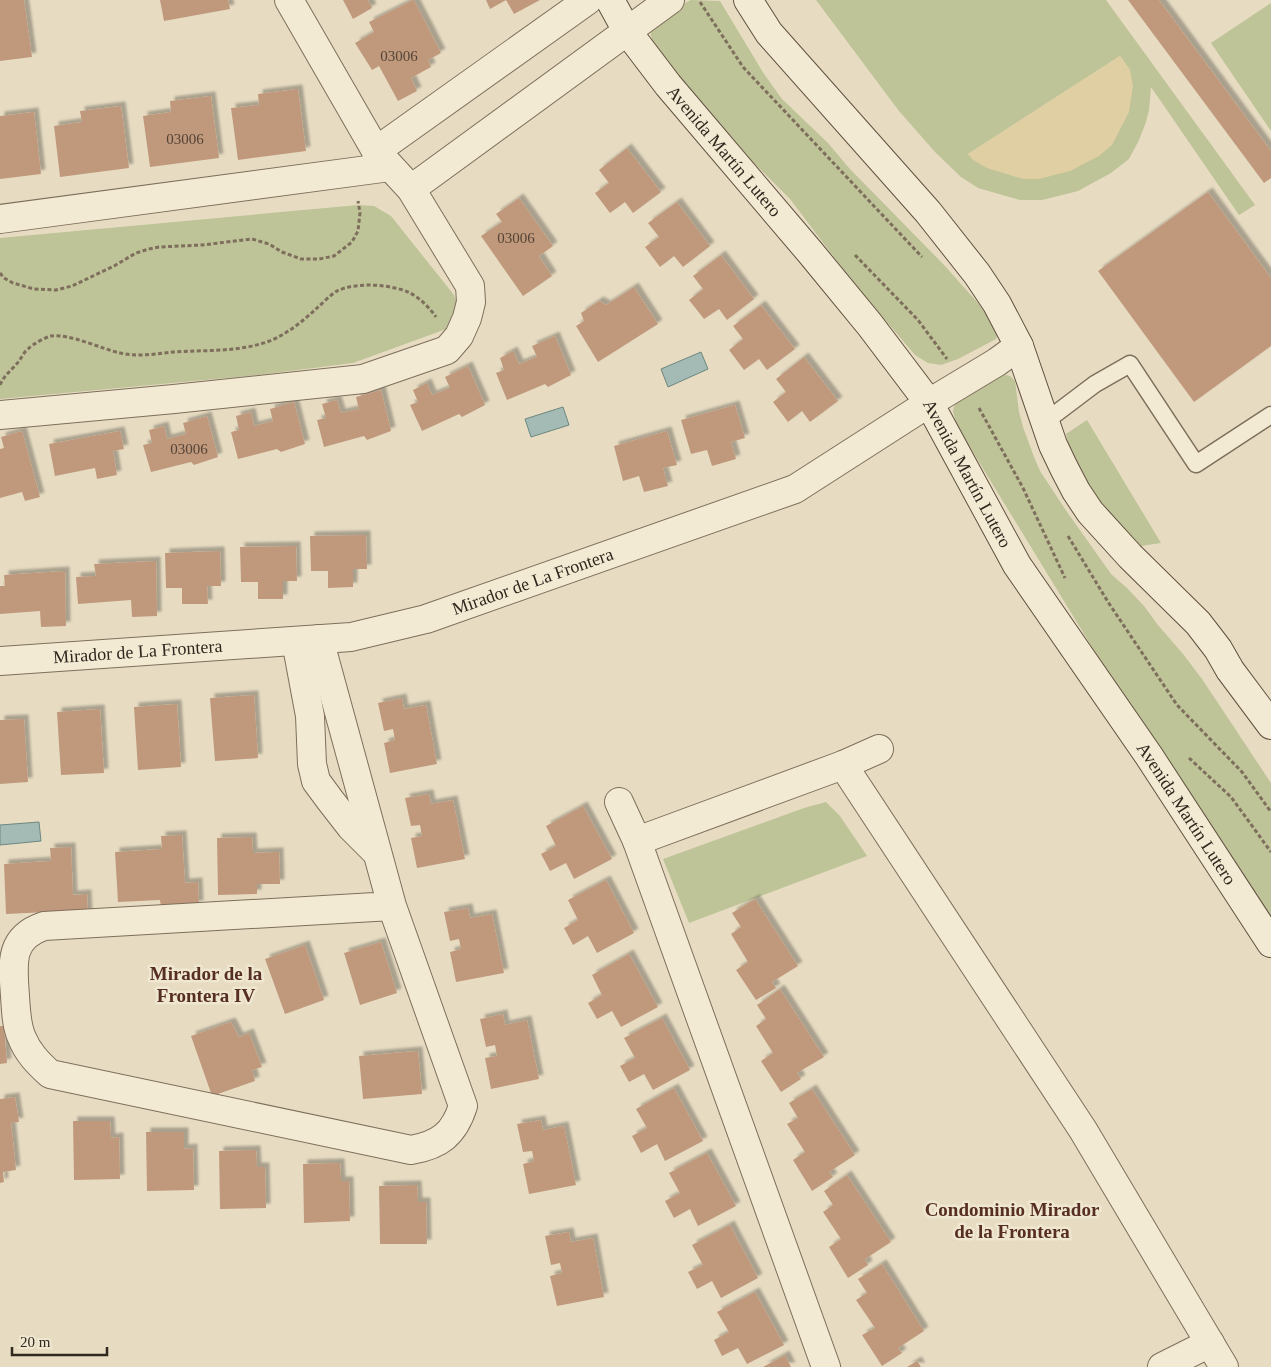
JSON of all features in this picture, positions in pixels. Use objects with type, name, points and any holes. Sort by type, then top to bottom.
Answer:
[{"type":"street","points":[[0,415],[362,379],[447,350],[459,336],[467,318],[471,302],[470,286],[411,189],[383,159],[289,0]]},
{"type":"street","points":[[0,219],[358,171],[383,159],[588,0]]},
{"type":"street","name":"Avenida Martín Lutero","points":[[610,0],[627,30],[668,85],[870,325],[929,403],[1017,565],[1149,756],[1271,943]]},
{"type":"street","points":[[411,189],[670,0]]},
{"type":"street","points":[[748,0],[769,33],[934,220],[976,274],[997,304],[1019,346],[1054,445],[1064,468],[1090,512],[1130,556],[1198,623],[1271,725]]},
{"type":"street","name":"Mirador de La Frontera","points":[[0,661],[351,636],[426,619],[795,489],[997,362],[1019,346]]},
{"type":"street","points":[[307,640],[312,764],[316,781],[352,827],[377,853]]},
{"type":"street","points":[[307,640],[377,853],[392,906],[463,1106],[459,1120],[440,1141],[426,1148],[412,1150],[50,1074],[30,1054],[21,1037],[17,1018],[13,968],[14,955],[25,935],[44,926],[392,906]]},
{"type":"street","points":[[637,841],[843,765],[879,749]]},
{"type":"street","points":[[843,765],[1083,1130],[1224,1367]]},
{"type":"street","points":[[619,802],[637,841],[826,1367]]},
{"type":"street","points":[[1162,1367],[1210,1343]]},
{"type":"lane","points":[[1046,421],[1095,384],[1130,364],[1196,464],[1271,415]]},
{"type":"path","points":[[0,273],[4,278],[13,283],[34,289],[56,290],[72,286],[136,253],[149,249],[252,239],[269,244],[301,260],[319,260],[334,256],[352,242],[358,231],[360,213],[358,205],[358,171]]},
{"type":"path","points":[[0,385],[27,349],[51,336],[66,337],[120,354],[131,355],[223,350],[252,346],[266,342],[291,329],[336,292],[350,287],[367,285],[382,286],[408,293],[429,307],[443,330],[447,350]]},
{"type":"green space","points":[[691,0],[720,1],[764,74],[782,99],[828,143],[849,168],[945,266],[977,302],[994,325],[998,331],[996,339],[958,359],[941,365],[928,363],[915,355],[849,277],[790,199],[752,161],[654,49],[650,31],[661,16]]},
{"type":"green space","points":[[816,0],[1106,0],[1255,205],[1239,215],[1151,87],[1146,122],[1129,159],[1111,173],[1078,191],[1042,200],[1020,200],[978,188],[961,177],[935,152],[899,111]],"holes":[[[1120,56],[1130,70],[968,155]]]},
{"type":"green space","points":[[1271,3],[1271,131],[1211,43]]},
{"type":"green space","points":[[358,205],[374,206],[391,216],[454,295],[458,306],[449,328],[353,363],[258,375],[0,399],[0,238]]},
{"type":"green space","points":[[1001,374],[1010,376],[1015,381],[1019,412],[1034,457],[1040,471],[1065,509],[1111,574],[1144,606],[1202,679],[1271,783],[1271,920],[1125,701],[957,426],[953,411],[955,403]]},
{"type":"green space","points":[[1087,420],[1161,543],[1134,547],[1075,472],[1066,434]]},
{"type":"green space","points":[[826,802],[840,816],[867,856],[689,923],[663,859],[804,808]]},
{"type":"sand","points":[[1120,56],[1130,70],[1133,86],[1129,112],[1112,145],[1099,156],[1070,171],[1039,179],[1023,179],[987,168],[973,160],[968,154]]},
{"type":"water","points":[[701,352],[708,369],[668,387],[661,369]]},
{"type":"water","points":[[563,407],[569,425],[531,437],[525,419]]},
{"type":"water","points":[[39,822],[41,841],[0,845],[0,825]]},
{"type":"building","points":[[0,0],[24,0],[32,57],[0,61]]},
{"type":"building","points":[[160,0],[228,0],[230,9],[164,21]]},
{"type":"building","points":[[343,0],[368,0],[372,8],[353,19]]},
{"type":"building","points":[[413,0],[441,53],[428,60],[431,67],[411,78],[417,91],[398,101],[379,66],[372,70],[355,43],[374,32],[369,22]]},
{"type":"building","points":[[486,0],[506,0],[490,9]]},
{"type":"building","points":[[506,0],[540,0],[514,14]]},
{"type":"building","points":[[1128,0],[1159,0],[1271,151],[1271,178],[1264,183]]},
{"type":"building","points":[[298,89],[306,151],[238,160],[231,108],[259,105],[258,94]]},
{"type":"building","points":[[211,96],[219,158],[150,167],[143,116],[171,112],[170,101]]},
{"type":"building","points":[[121,106],[129,168],[60,177],[54,126],[82,122],[80,111]]},
{"type":"building","points":[[34,112],[41,174],[0,179],[0,116]]},
{"type":"building","points":[[627,148],[661,192],[633,213],[625,202],[610,213],[595,193],[609,183],[599,170]]},
{"type":"building","points":[[1208,192],[1271,278],[1271,346],[1194,402],[1098,271]]},
{"type":"building","points":[[519,198],[553,246],[539,256],[552,276],[523,296],[481,236],[502,222],[496,214]]},
{"type":"building","points":[[677,202],[710,246],[683,267],[674,256],[660,267],[645,247],[659,237],[648,223]]},
{"type":"building","points":[[721,255],[754,299],[727,320],[719,309],[704,319],[689,300],[703,289],[693,276]]},
{"type":"building","points":[[634,287],[658,324],[598,362],[576,326],[584,321],[581,313],[599,301],[606,305]]},
{"type":"building","points":[[761,305],[795,349],[767,370],[759,359],[744,370],[729,350],[743,339],[733,326]]},
{"type":"building","points":[[555,336],[571,375],[548,387],[545,384],[507,400],[496,373],[504,370],[500,358],[513,351],[519,364],[537,357],[532,346]]},
{"type":"building","points":[[804,357],[838,401],[810,422],[802,411],[788,422],[773,402],[786,392],[776,379]]},
{"type":"building","points":[[468,366],[485,405],[462,417],[459,414],[422,431],[410,405],[418,402],[413,390],[427,383],[432,395],[450,388],[445,377]]},
{"type":"building","points":[[381,390],[391,431],[367,440],[364,436],[324,447],[317,420],[326,418],[322,404],[337,400],[341,413],[359,409],[356,397]]},
{"type":"building","points":[[294,402],[305,444],[281,452],[277,449],[238,459],[231,432],[239,430],[236,416],[251,412],[254,426],[273,421],[270,409]]},
{"type":"building","points":[[735,405],[745,438],[731,442],[736,459],[712,466],[707,450],[691,454],[681,420]]},
{"type":"building","points":[[207,416],[218,457],[194,465],[191,462],[151,472],[143,445],[152,443],[149,430],[164,426],[167,439],[186,434],[183,423]]},
{"type":"building","points":[[22,431],[40,497],[25,501],[22,492],[0,498],[0,449],[4,448],[1,437]]},
{"type":"building","points":[[120,431],[124,449],[113,451],[117,475],[97,479],[95,468],[55,476],[49,444]]},
{"type":"building","points":[[667,431],[677,465],[663,468],[668,486],[644,492],[639,476],[623,481],[614,446]]},
{"type":"building","points":[[366,535],[367,569],[353,569],[353,587],[328,588],[328,571],[311,571],[310,536]]},
{"type":"building","points":[[296,546],[297,581],[283,581],[283,599],[258,599],[258,582],[241,582],[240,547]]},
{"type":"building","points":[[220,551],[221,586],[207,586],[208,604],[182,604],[182,588],[166,588],[165,553]]},
{"type":"building","points":[[156,561],[157,616],[132,617],[131,600],[78,604],[76,577],[96,576],[94,564]]},
{"type":"building","points":[[65,571],[66,626],[41,627],[40,611],[0,614],[0,586],[5,586],[4,575]]},
{"type":"building","points":[[254,695],[258,758],[215,761],[210,698]]},
{"type":"building","points":[[402,698],[404,709],[426,705],[437,764],[390,773],[384,743],[395,740],[393,729],[384,731],[378,703]]},
{"type":"building","points":[[177,704],[181,767],[138,770],[134,707]]},
{"type":"building","points":[[100,709],[104,773],[61,775],[57,712]]},
{"type":"building","points":[[24,719],[28,782],[0,784],[0,720]]},
{"type":"building","points":[[429,794],[431,804],[453,800],[465,859],[417,868],[411,838],[422,836],[420,825],[411,826],[405,798]]},
{"type":"building","points":[[583,806],[612,859],[574,879],[566,863],[550,871],[541,854],[556,846],[546,826]]},
{"type":"building","points":[[182,835],[185,883],[198,882],[199,905],[161,907],[160,900],[118,902],[115,852],[162,849],[161,836]]},
{"type":"building","points":[[252,837],[253,853],[279,852],[280,884],[257,884],[257,894],[218,895],[217,838]]},
{"type":"building","points":[[71,847],[73,895],[87,894],[88,917],[49,920],[48,912],[6,914],[4,864],[51,861],[50,848]]},
{"type":"building","points":[[606,880],[634,933],[597,953],[588,936],[573,945],[564,928],[578,920],[568,900]]},
{"type":"building","points":[[755,899],[798,966],[772,982],[776,988],[756,1000],[736,970],[748,962],[731,934],[741,927],[732,913]]},
{"type":"building","points":[[468,908],[470,918],[492,914],[504,973],[456,982],[450,952],[461,949],[459,939],[450,941],[444,912]]},
{"type":"building","points":[[381,942],[397,993],[360,1005],[344,953]]},
{"type":"building","points":[[305,945],[324,1000],[285,1014],[265,959]]},
{"type":"building","points":[[629,954],[658,1007],[621,1027],[612,1011],[597,1019],[588,1003],[602,995],[592,975]]},
{"type":"building","points":[[780,989],[824,1057],[797,1073],[801,1079],[781,1092],[761,1061],[773,1053],[756,1026],[766,1019],[757,1005]]},
{"type":"building","points":[[503,1014],[505,1025],[527,1020],[539,1079],[491,1089],[485,1058],[497,1056],[495,1045],[486,1047],[480,1019]]},
{"type":"building","points":[[662,1018],[690,1070],[653,1090],[644,1074],[629,1082],[620,1066],[635,1058],[624,1038]]},
{"type":"building","points":[[231,1022],[239,1037],[249,1033],[262,1067],[252,1070],[255,1081],[212,1096],[191,1036]]},
{"type":"building","points":[[0,1026],[4,1026],[7,1063],[0,1064]]},
{"type":"building","points":[[418,1051],[422,1094],[363,1099],[359,1056]]},
{"type":"building","points":[[674,1088],[703,1141],[665,1161],[657,1144],[641,1153],[632,1136],[647,1128],[636,1109]]},
{"type":"building","points":[[812,1089],[855,1155],[829,1172],[833,1177],[812,1191],[793,1160],[805,1152],[787,1124],[798,1118],[789,1103]]},
{"type":"building","points":[[15,1097],[19,1122],[11,1123],[16,1170],[3,1172],[4,1182],[0,1183],[0,1099]]},
{"type":"building","points":[[541,1120],[543,1130],[564,1126],[576,1185],[529,1194],[523,1164],[534,1161],[532,1151],[523,1152],[517,1124]]},
{"type":"building","points":[[73,1121],[110,1121],[111,1138],[119,1137],[120,1179],[74,1180]]},
{"type":"building","points":[[146,1132],[184,1132],[184,1149],[193,1148],[194,1190],[147,1191]]},
{"type":"building","points":[[256,1150],[257,1167],[265,1167],[266,1208],[220,1209],[219,1151]]},
{"type":"building","points":[[707,1153],[736,1206],[698,1226],[690,1209],[674,1218],[665,1201],[680,1193],[669,1173]]},
{"type":"building","points":[[340,1163],[341,1181],[349,1181],[350,1221],[304,1223],[303,1164]]},
{"type":"building","points":[[847,1175],[891,1242],[865,1259],[868,1265],[848,1278],[829,1247],[841,1239],[823,1212],[833,1205],[824,1191]]},
{"type":"building","points":[[417,1185],[418,1202],[426,1202],[427,1244],[380,1244],[379,1186]]},
{"type":"building","points":[[730,1225],[758,1278],[721,1298],[712,1281],[697,1289],[688,1272],[703,1265],[692,1245]]},
{"type":"building","points":[[569,1232],[571,1242],[593,1238],[604,1297],[557,1306],[550,1276],[562,1273],[560,1263],[551,1265],[545,1236]]},
{"type":"building","points":[[882,1264],[924,1331],[898,1348],[902,1353],[882,1366],[862,1335],[875,1328],[856,1300],[867,1293],[858,1279]]},
{"type":"building","points":[[755,1292],[784,1345],[747,1364],[738,1348],[722,1356],[714,1340],[729,1332],[717,1312]]},
{"type":"building","points":[[785,1355],[791,1367],[763,1367]]},
{"type":"building","points":[[917,1361],[921,1367],[907,1367]]},
{"type":"district","name":"Mirador de la Frontera IV","points":[[206,984]]},
{"type":"district","name":"Condominio Mirador de la Frontera","points":[[1012,1220]]}]
